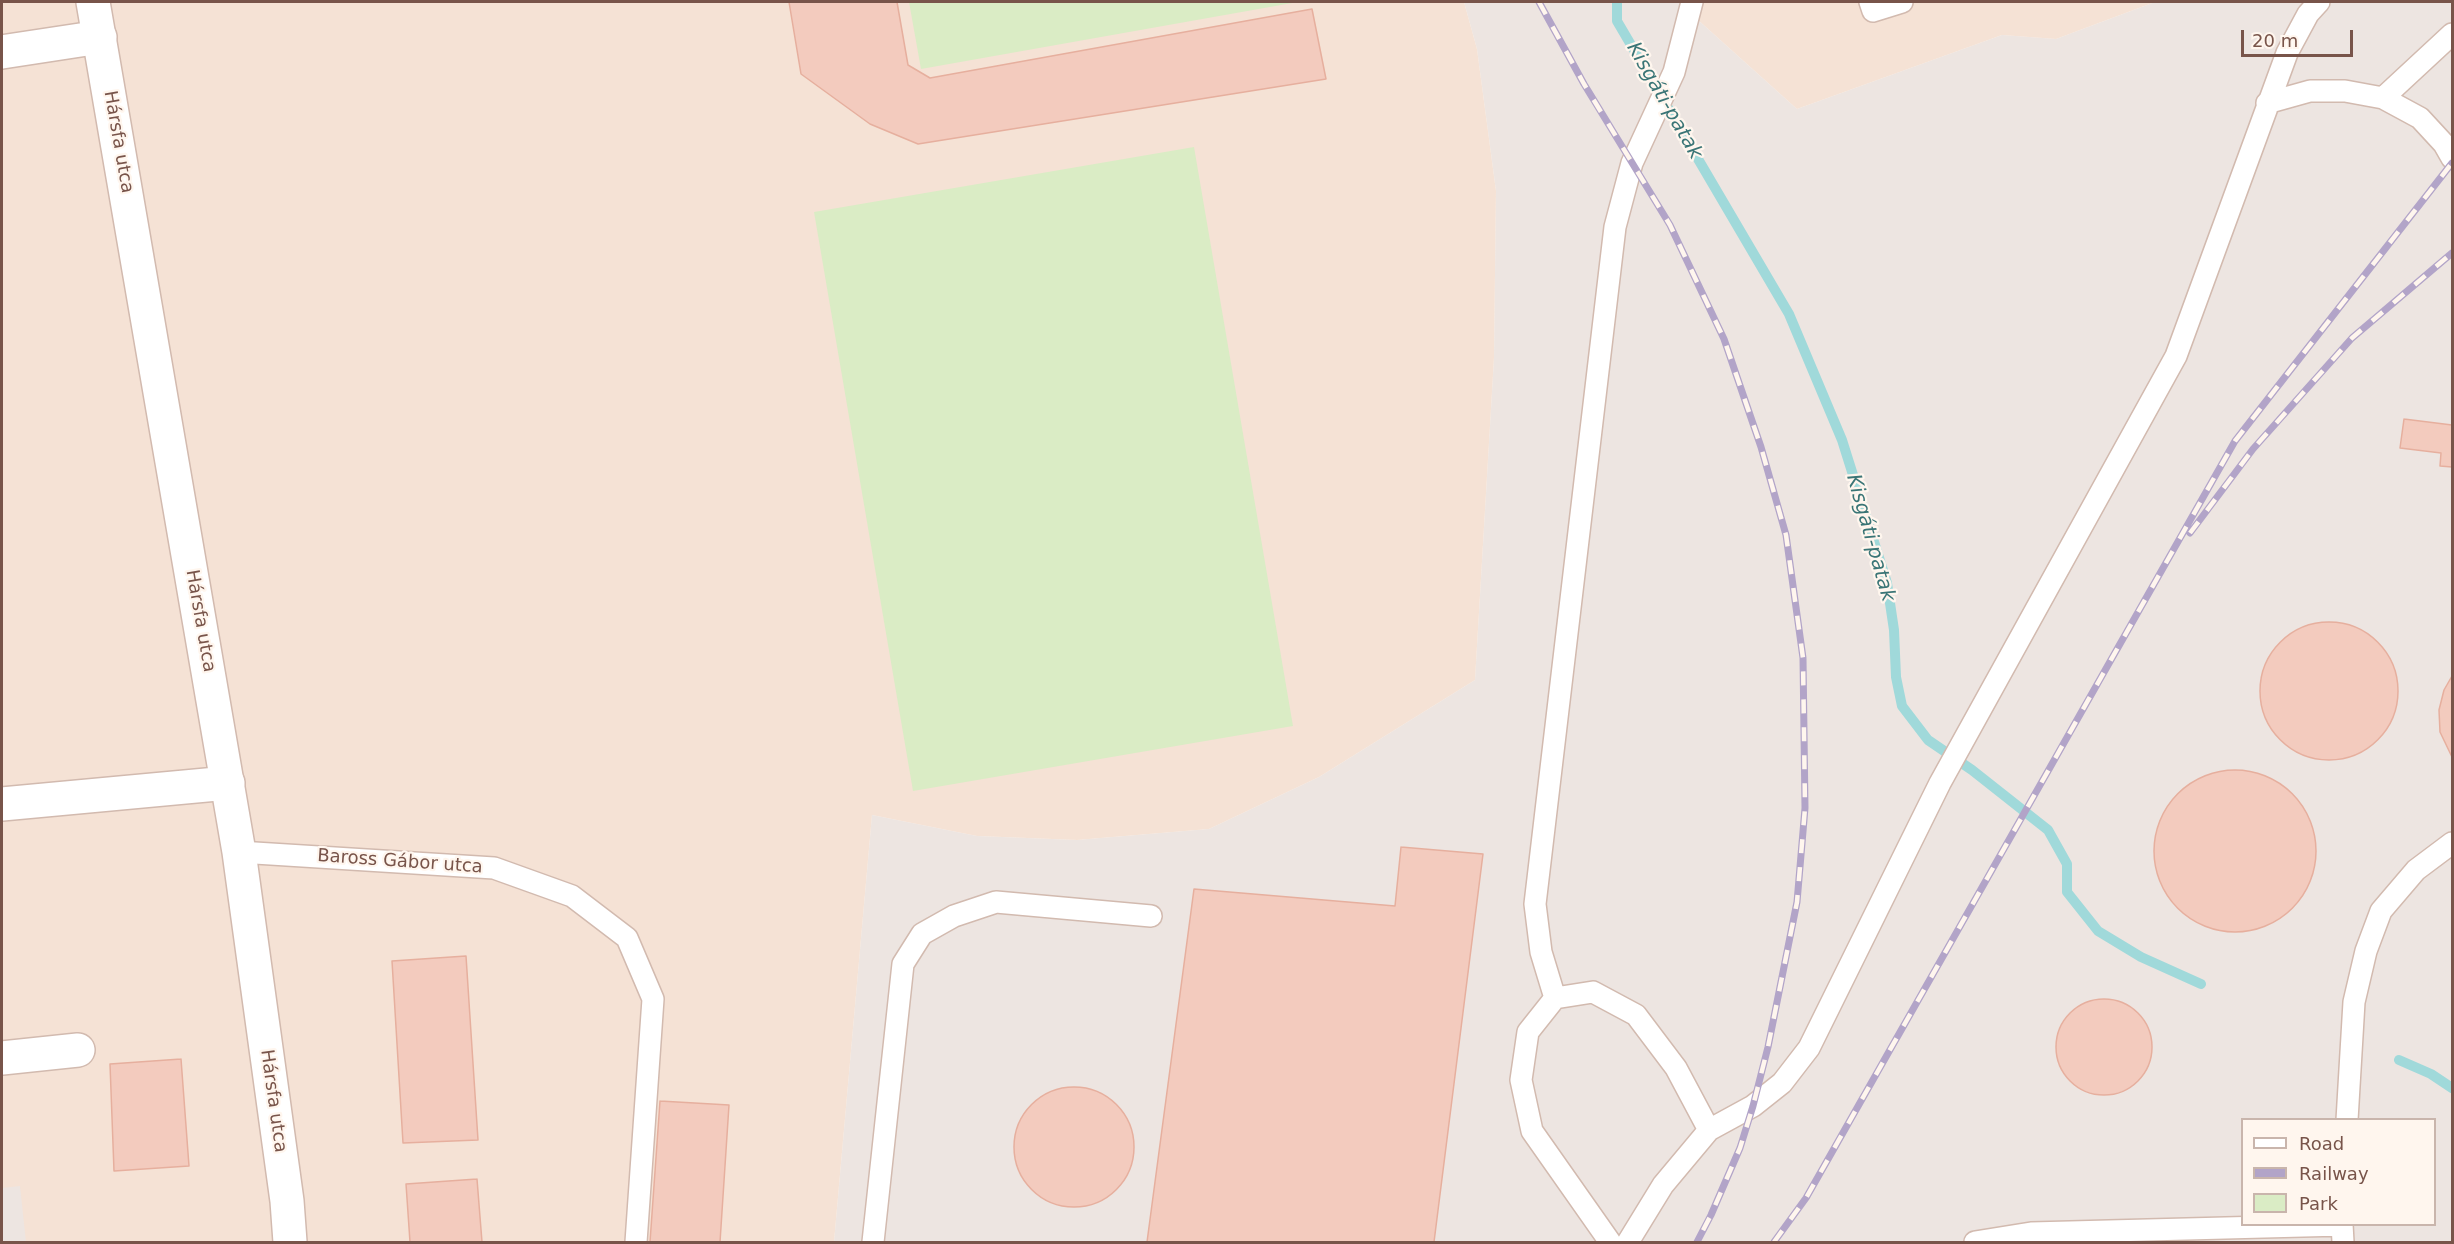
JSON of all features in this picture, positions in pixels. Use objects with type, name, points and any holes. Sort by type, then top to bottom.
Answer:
[{"type":"street","name":"Hársfa utca","points":[[93,2],[240,852],[291,1242]]},
{"type":"street","points":[[2,52],[100,37]]},
{"type":"street","points":[[2,804],[228,783]]},
{"type":"street","points":[[2,1058],[78,1050]]},
{"type":"lane","points":[[1555,998],[1541,952],[1535,904],[1615,226],[1632,163],[1674,72],[1692,2]]},
{"type":"lane","points":[[1870,2],[1873,11],[1902,2]]},
{"type":"lane","points":[[1629,1242],[1663,1185],[1709,1130],[1753,1106],[1782,1083],[1809,1048],[1940,783],[2176,356],[2287,53],[2308,14],[2319,2]]},
{"type":"lane","points":[[2383,98],[2452,34]]},
{"type":"lane","points":[[2267,103],[2310,91],[2345,91],[2383,98],[2420,118],[2444,144],[2452,158]]},
{"type":"lane","points":[[2347,1118],[2354,1002],[2366,951],[2381,911],[2416,870],[2452,843]]},
{"type":"lane","name":"Baross Gábor utca","points":[[240,852],[494,868],[572,896],[627,938],[653,999],[636,1242]]},
{"type":"lane","points":[[873,1242],[903,964],[922,934],[954,916],[996,902],[1151,916]]},
{"type":"lane","points":[[1610,1242],[1532,1131],[1521,1080],[1528,1032],[1555,998],[1593,992],[1636,1016],[1676,1068],[1709,1130]]},
{"type":"lane","points":[[1975,1242],[2031,1233],[2303,1226]]},
{"type":"lane","points":[[2342,1226],[2343,1242]]},
{"type":"shaded area","points":[[2,2],[1464,2],[1477,49],[1496,191],[1494,358],[1475,680],[1319,777],[1209,829],[1077,840],[977,836],[872,815],[834,1242],[2,1242]]},
{"type":"shaded area","points":[[1464,2],[1678,2],[1797,109],[2002,35],[2056,39],[2155,2],[2452,2],[2452,1242],[834,1242],[872,815],[977,836],[1077,840],[1209,829],[1319,777],[1475,680],[1494,358],[1496,191],[1477,49]]},
{"type":"shaded area","points":[[1678,2],[2155,2],[2056,39],[2002,35],[1797,109]]},
{"type":"shaded area","points":[[20,1186],[26,1242],[2,1242],[2,1188]]},
{"type":"green space","points":[[909,2],[1298,2],[921,69]]},
{"type":"green space","points":[[1194,147],[1293,726],[913,791],[814,212]]},
{"type":"building","points":[[789,2],[897,2],[908,65],[930,78],[1312,9],[1326,79],[918,144],[870,124],[801,74]]},
{"type":"building","points":[[2404,419],[2452,425],[2452,467],[2440,466],[2441,453],[2400,448]]},
{"type":"building","points":[[2329,622],[2356,627],[2368,633],[2378,642],[2387,652],[2393,664],[2398,691],[2393,718],[2387,730],[2378,740],[2368,749],[2356,755],[2329,760],[2302,755],[2290,749],[2280,740],[2271,730],[2265,718],[2260,691],[2265,664],[2271,652],[2280,642],[2290,633],[2302,627]]},
{"type":"building","points":[[2452,676],[2452,757],[2440,732],[2439,710],[2444,690]]},
{"type":"building","points":[[2235,770],[2251,771],[2266,776],[2292,794],[2310,820],[2315,835],[2315,867],[2310,882],[2292,908],[2266,926],[2251,931],[2235,932],[2219,931],[2204,926],[2178,908],[2160,882],[2155,867],[2154,851],[2155,835],[2160,820],[2178,794],[2204,776],[2219,771]]},
{"type":"building","points":[[1401,847],[1483,854],[1434,1242],[1147,1242],[1194,889],[1395,906]]},
{"type":"building","points":[[466,956],[478,1140],[403,1143],[392,961]]},
{"type":"building","points":[[2104,999],[2122,1003],[2138,1013],[2148,1029],[2152,1047],[2148,1065],[2138,1081],[2122,1091],[2104,1095],[2086,1091],[2070,1081],[2060,1065],[2056,1047],[2060,1029],[2070,1013],[2086,1003]]},
{"type":"building","points":[[181,1059],[189,1166],[114,1171],[110,1064]]},
{"type":"building","points":[[1074,1087],[1097,1092],[1116,1105],[1129,1124],[1134,1147],[1129,1170],[1116,1189],[1097,1202],[1074,1207],[1051,1202],[1032,1189],[1019,1170],[1014,1147],[1019,1124],[1032,1105],[1051,1092]]},
{"type":"building","points":[[660,1101],[729,1105],[720,1242],[650,1242]]},
{"type":"building","points":[[477,1179],[482,1242],[410,1242],[406,1184]]},
{"type":"waterway","name":"Kisgáti-patak","points":[[1617,2],[1617,21],[1789,314],[1842,440],[1887,583],[1894,630],[1896,677],[1902,706],[1928,740],[1972,770],[2048,830],[2067,864],[2067,892],[2098,931],[2141,957],[2201,984]]},
{"type":"waterway","name":"Kisgáti-patak","points":[[2399,1060],[2431,1074],[2452,1088]]},
{"type":"railway","points":[[1539,2],[1584,84],[1670,225],[1724,339],[1761,447],[1786,535],[1803,658],[1805,808],[1797,902],[1768,1047],[1753,1106],[1740,1148],[1697,1242]]},
{"type":"railway","points":[[1774,1242],[1806,1198],[2235,441],[2452,163]]},
{"type":"railway","points":[[2190,533],[2253,449],[2352,338],[2452,253]]}]
